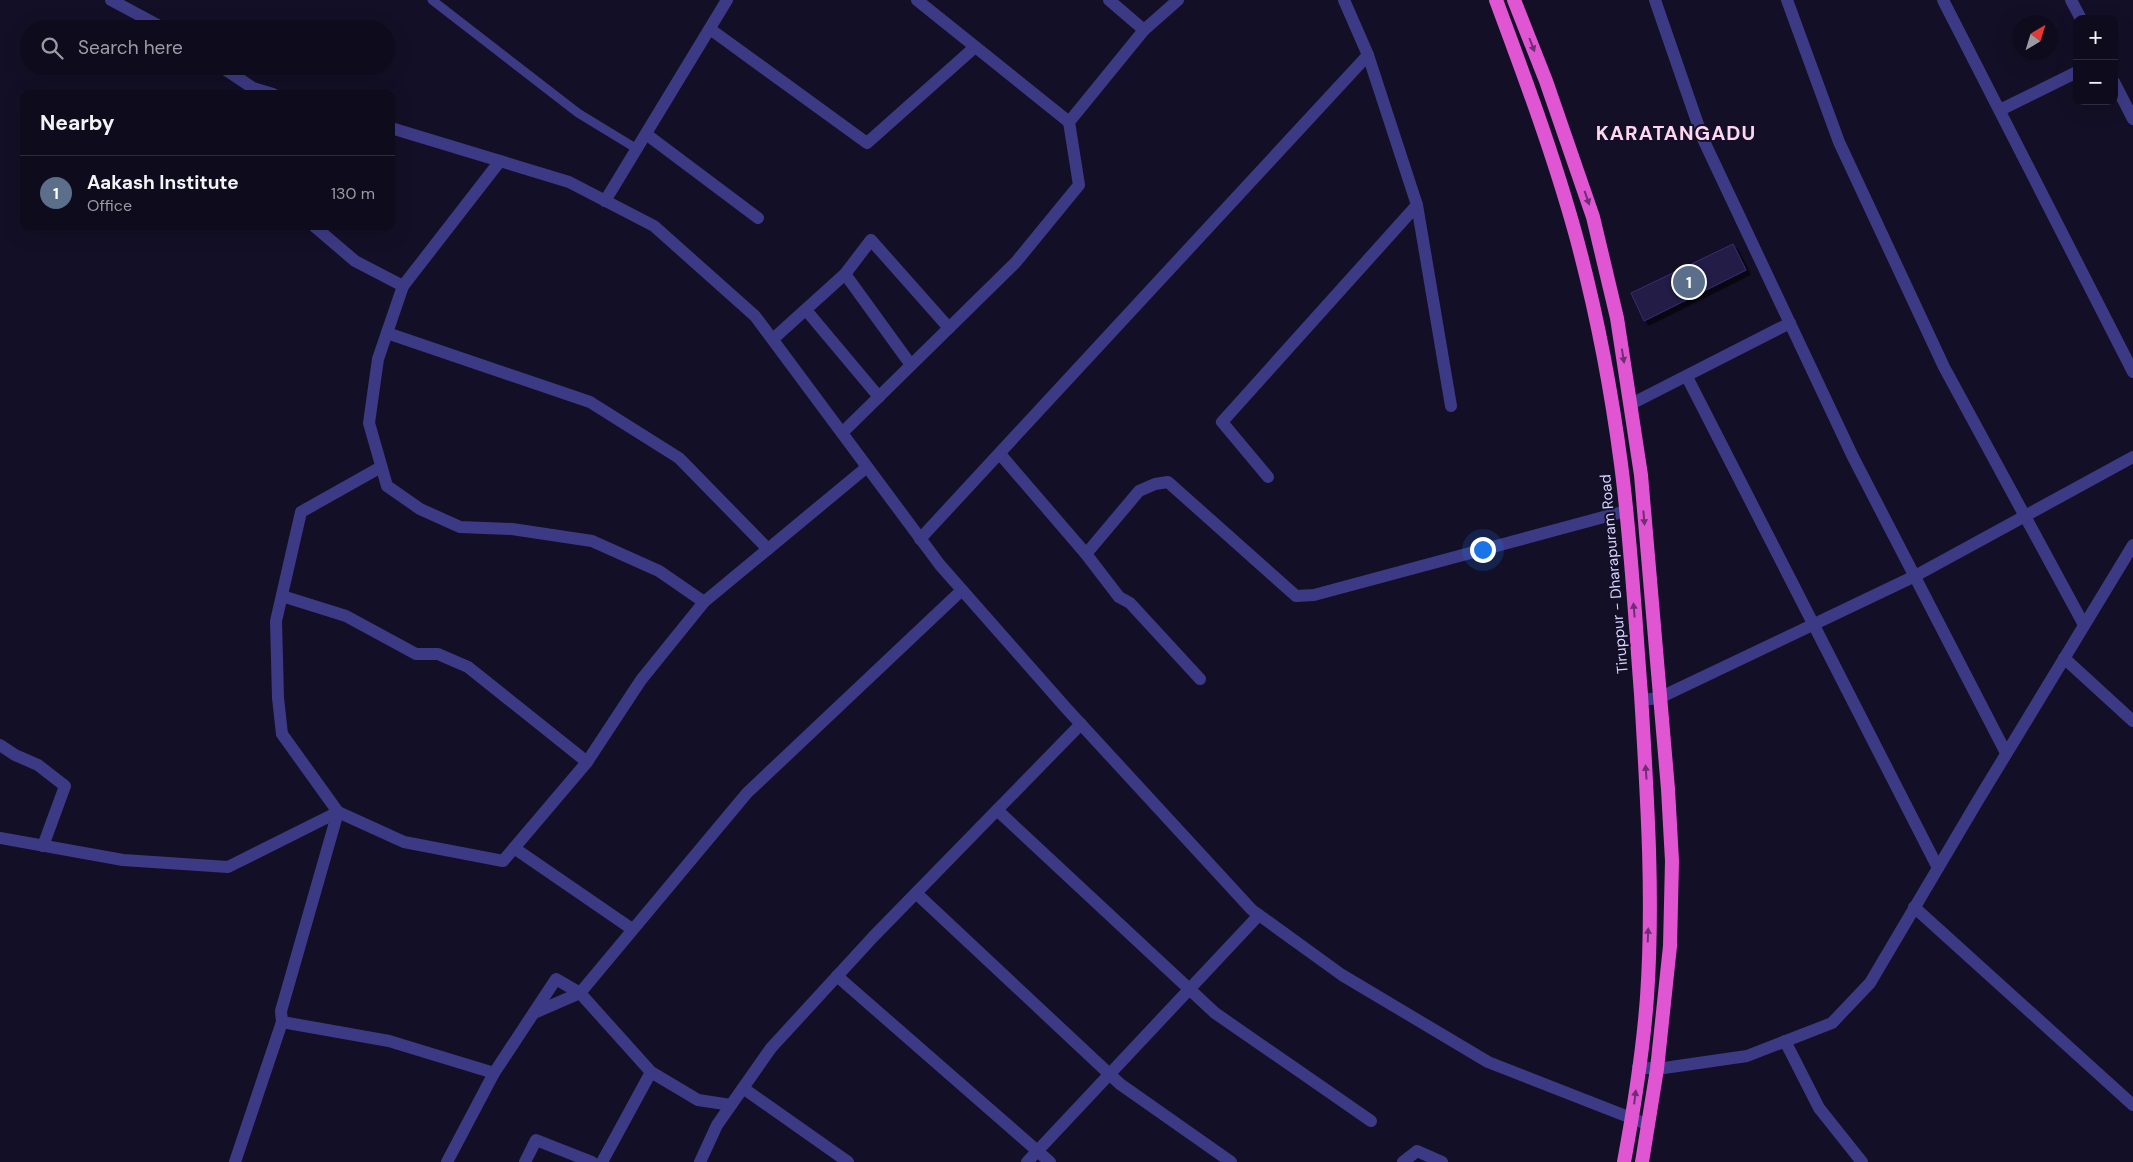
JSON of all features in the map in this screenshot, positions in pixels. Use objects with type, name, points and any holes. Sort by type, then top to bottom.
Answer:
[{"type":"highway","name":"Tiruppur - Dharapuram Road","points":[[1496,0],[1542,122],[1576,238],[1603,360],[1621,464],[1649,812],[1650,880],[1647,998],[1632,1119],[1624,1162]]},
{"type":"highway","points":[[1514,0],[1546,81],[1593,217],[1617,318],[1641,475],[1658,698],[1668,789],[1672,861],[1670,946],[1657,1069],[1642,1162]]},
{"type":"street","points":[[110,0],[148,20]]},
{"type":"street","points":[[606,201],[727,0]]},
{"type":"street","points":[[842,433],[1016,262],[1079,185],[1069,122],[917,0]]},
{"type":"street","points":[[1109,0],[1144,30]]},
{"type":"street","points":[[1069,122],[1144,30],[1178,0]]},
{"type":"street","points":[[1344,0],[1368,55],[1416,205],[1450,406]]},
{"type":"street","points":[[1654,0],[1703,139],[1853,457],[2006,753]]},
{"type":"street","points":[[1787,0],[1839,142],[1944,367],[2084,626]]},
{"type":"street","points":[[1944,0],[2133,372]]},
{"type":"street","points":[[2071,0],[2079,15]]},
{"type":"street","points":[[710,29],[867,143],[975,46]]},
{"type":"street","points":[[920,539],[1368,55]]},
{"type":"street","points":[[2000,110],[2073,74]]},
{"type":"street","points":[[234,75],[253,88],[260,90]]},
{"type":"street","points":[[238,78],[241,90]]},
{"type":"street","points":[[2118,90],[2133,119]]},
{"type":"street","points":[[395,129],[569,182],[654,226],[755,316],[920,539],[962,590],[1081,724],[1252,910],[1342,975],[1488,1062],[1649,1125]]},
{"type":"street","points":[[646,134],[758,218]]},
{"type":"street","points":[[500,161],[404,286],[387,333],[378,359],[369,423],[387,486],[420,509],[460,527],[512,529],[592,541],[659,571],[704,602]]},
{"type":"street","points":[[1268,477],[1222,422],[1416,205]]},
{"type":"street","points":[[319,230],[354,261],[404,286]]},
{"type":"street","points":[[773,339],[845,274],[871,240],[949,328]]},
{"type":"street","points":[[845,274],[911,365]]},
{"type":"street","points":[[806,310],[879,397]]},
{"type":"street","points":[[1631,404],[1790,323]]},
{"type":"street","points":[[387,333],[590,402],[679,458],[768,549]]},
{"type":"street","points":[[1687,377],[1938,868]]},
{"type":"street","points":[[1000,454],[1086,554],[1120,597],[1130,603],[1200,679]]},
{"type":"street","points":[[1641,700],[1658,698],[1915,576],[2133,457]]},
{"type":"street","points":[[381,466],[301,512],[276,621],[278,698],[282,734],[338,812],[404,842],[503,861],[587,762],[641,680],[704,602],[867,467]]},
{"type":"street","points":[[1086,554],[1139,491],[1156,484],[1168,482],[1296,596],[1314,595],[1626,511]]},
{"type":"street","points":[[1638,1067],[1657,1069],[1747,1056],[1832,1023],[1870,982],[2006,753],[2133,545]]},
{"type":"street","points":[[534,1013],[580,993],[746,793],[962,590]]},
{"type":"street","points":[[282,596],[346,616],[416,654],[438,654],[468,666],[587,762]]},
{"type":"street","points":[[2064,658],[2133,721]]},
{"type":"street","points":[[700,1162],[717,1125],[771,1048],[916,893],[1081,724]]},
{"type":"street","points":[[0,745],[15,755],[38,765],[65,786],[43,846]]},
{"type":"street","points":[[997,810],[1215,1013],[1372,1121]]},
{"type":"street","points":[[0,838],[123,860],[228,867],[338,812]]},
{"type":"street","points":[[235,1162],[282,1022],[281,1011],[338,812]]},
{"type":"street","points":[[514,848],[632,929]]},
{"type":"street","points":[[916,893],[1120,1084],[1231,1162]]},
{"type":"street","points":[[1914,907],[2133,1105]]},
{"type":"street","points":[[1027,1162],[1259,916]]},
{"type":"street","points":[[837,976],[1050,1162]]},
{"type":"street","points":[[446,1162],[494,1072],[556,979],[580,993],[651,1072],[698,1100],[731,1105]]},
{"type":"street","points":[[282,1022],[389,1041],[494,1072]]},
{"type":"street","points":[[1785,1041],[1819,1108],[1862,1162]]},
{"type":"street","points":[[602,1162],[651,1072]]},
{"type":"street","points":[[743,1088],[848,1162]]},
{"type":"street","points":[[525,1162],[536,1140],[592,1162]]},
{"type":"street","points":[[1403,1162],[1417,1151],[1442,1162]]},
{"type":"lane","points":[[432,0],[578,113],[637,149]]},
{"type":"building","points":[[1733,244],[1746,270],[1644,321],[1631,293]]},
{"type":"place","name":"Aakash Institute","points":[[1689,282]]},
{"type":"district","name":"KARATANGADU","points":[[1676,133]]}]
